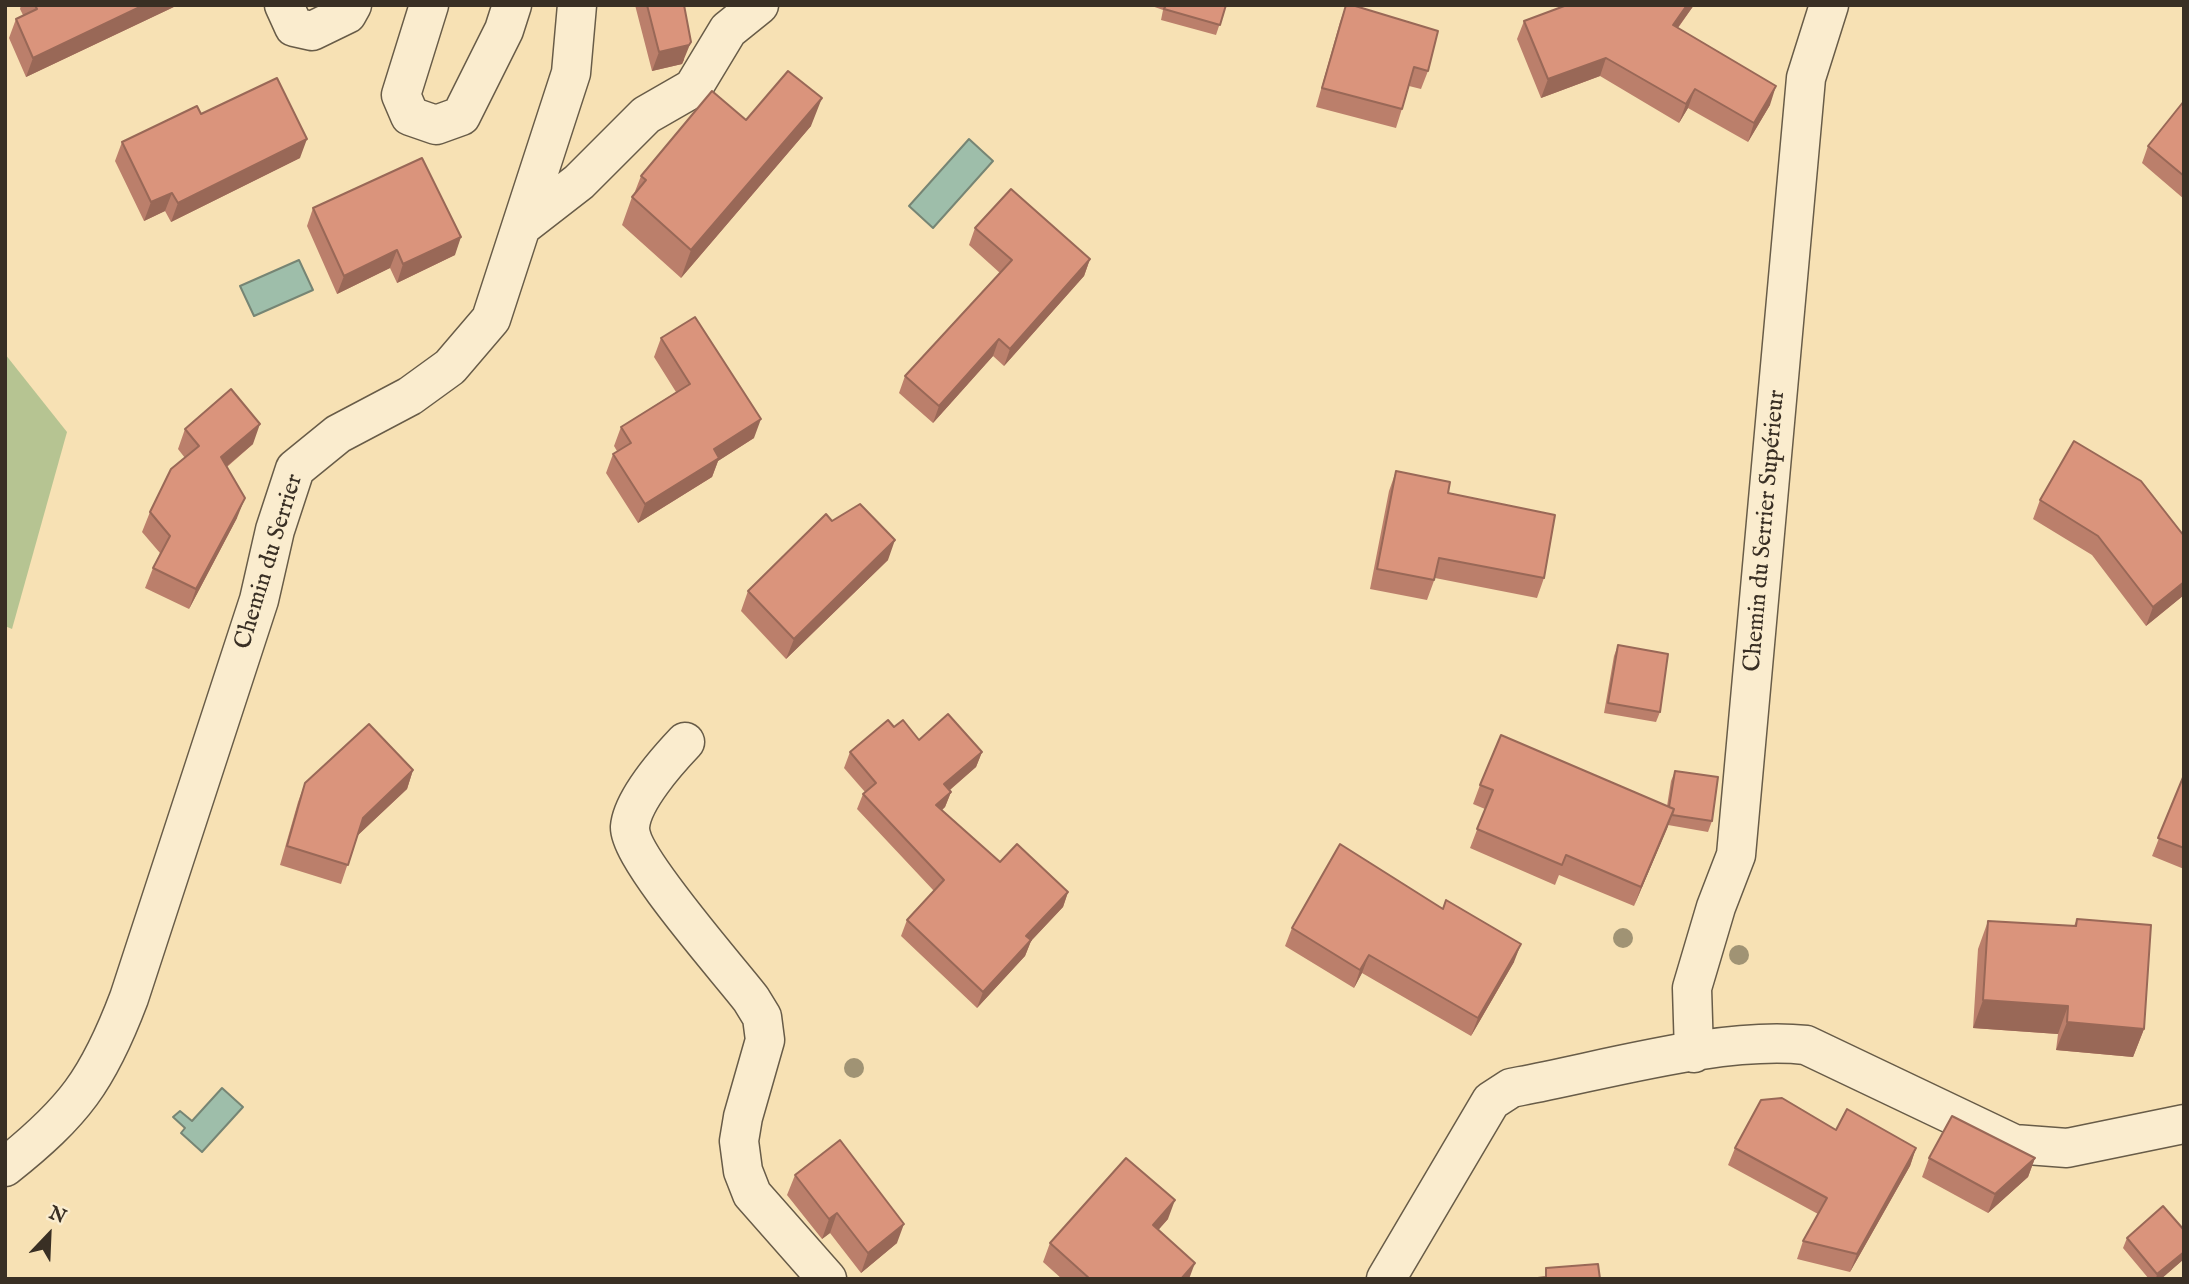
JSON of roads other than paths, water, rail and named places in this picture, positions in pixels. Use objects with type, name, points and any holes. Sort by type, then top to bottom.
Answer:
[{"type":"street","points":[[284,5],[294,27],[312,31],[347,14],[352,5]]},
{"type":"street","points":[[429,5],[401,95],[410,116],[436,125],[461,116],[504,30],[512,5]]},
{"type":"street","name":"Chemin du Serrier","points":[[5,1167],[46,1135],[87,1088],[108,1052],[129,998],[259,600],[275,530],[295,469],[338,433],[410,396],[450,367],[491,319],[571,73],[577,5]]},
{"type":"street","points":[[521,227],[579,182],[646,115],[692,88],[728,30],[759,5]]},
{"type":"street","name":"Chemin du Serrier Supérieur","points":[[1694,1053],[1692,988],[1716,907],[1736,855],[1806,78],[1829,5]]},
{"type":"street","points":[[685,741],[665,763],[635,809],[630,829],[645,864],[751,999],[762,1017],[765,1040],[739,1141],[743,1171],[752,1194],[827,1279]]},
{"type":"street","points":[[1385,1279],[1490,1101],[1511,1088],[1694,1053],[1775,1042],[1806,1045],[2014,1144],[2067,1148],[2184,1124]]}]
